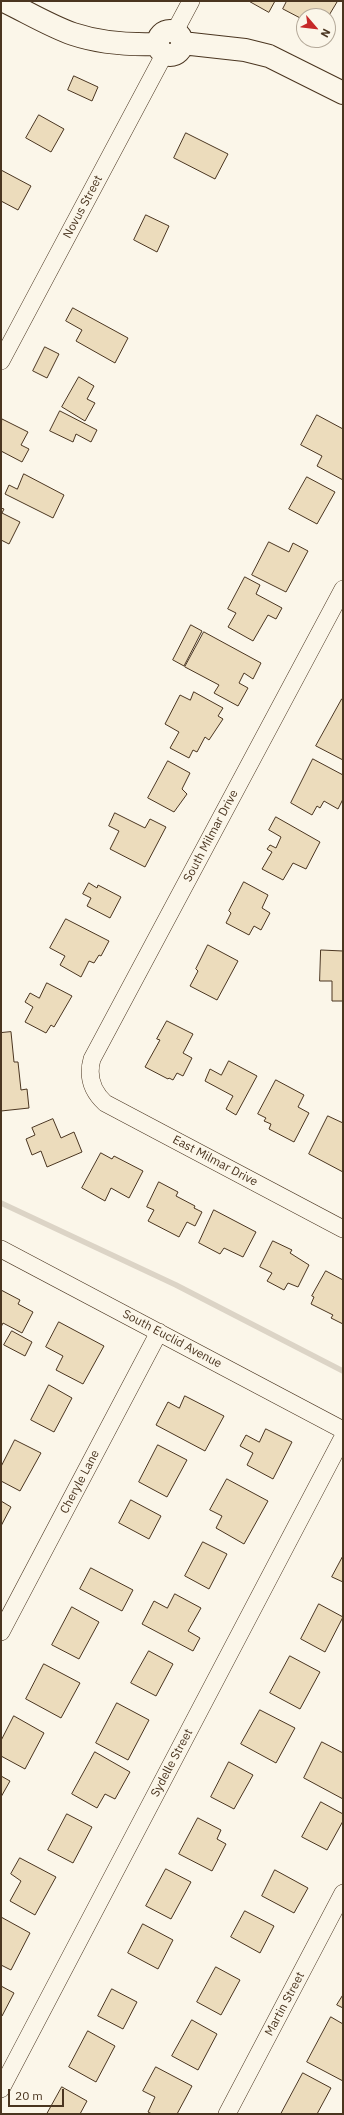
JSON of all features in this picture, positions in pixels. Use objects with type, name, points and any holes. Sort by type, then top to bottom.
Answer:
[{"type":"street","points":[[4,1],[73,34],[109,42],[138,45],[170,43],[239,49],[269,56],[343,93]]},
{"type":"street","name":"Novus Street","points":[[1,361],[191,1]]},
{"type":"street","name":"South Milmar Drive","points":[[92,1086],[89,1069],[92,1059],[343,589]]},
{"type":"street","name":"East Milmar Drive","points":[[92,1086],[105,1103],[343,1229]]},
{"type":"street","name":"South Euclid Avenue","points":[[1,1249],[343,1430]]},
{"type":"street","name":"Cheryle Lane","points":[[1,1632],[159,1332]]},
{"type":"street","name":"Sydelle Street","points":[[1,2089],[343,1437]]},
{"type":"street","name":"Martin Street","points":[[227,2114],[343,1893]]},
{"type":"building","points":[[249,1],[275,1],[269,12]]},
{"type":"building","points":[[287,1],[337,2],[333,8],[296,8],[296,16],[283,9]]},
{"type":"building","points":[[74,76],[98,87],[92,101],[68,90]]},
{"type":"building","points":[[39,115],[64,129],[51,152],[26,138]]},
{"type":"building","points":[[186,133],[228,154],[215,179],[174,158]]},
{"type":"building","points":[[1,170],[31,186],[18,210],[1,201]]},
{"type":"building","points":[[146,215],[169,226],[157,252],[134,240]]},
{"type":"building","points":[[73,308],[128,338],[115,363],[76,341],[82,330],[66,321]]},
{"type":"building","points":[[45,347],[59,354],[47,378],[33,371]]},
{"type":"building","points":[[79,377],[94,386],[87,399],[95,403],[85,421],[62,407]]},
{"type":"building","points":[[60,411],[97,430],[91,442],[76,434],[73,442],[50,431]]},
{"type":"building","points":[[317,415],[343,429],[343,480],[317,466],[322,456],[301,445]]},
{"type":"building","points":[[2,419],[28,432],[21,445],[29,449],[22,462],[1,451]]},
{"type":"building","points":[[24,474],[64,495],[53,518],[5,494],[9,485],[17,489]]},
{"type":"building","points":[[307,477],[335,492],[317,524],[289,509]]},
{"type":"building","points":[[1,508],[4,509],[2,513],[20,522],[9,544],[1,540]]},
{"type":"building","points":[[269,542],[289,552],[293,543],[308,551],[286,592],[252,575]]},
{"type":"building","points":[[245,577],[260,585],[256,594],[282,608],[276,619],[268,615],[253,641],[228,627],[236,613],[228,609]]},
{"type":"building","points":[[191,625],[202,631],[184,666],[173,660]]},
{"type":"building","points":[[204,632],[261,663],[253,679],[244,673],[239,683],[248,688],[238,706],[214,693],[219,685],[185,667]]},
{"type":"building","points":[[194,692],[223,708],[218,716],[223,719],[209,740],[205,737],[197,752],[193,750],[189,758],[170,748],[179,732],[165,724],[180,695],[190,700]]},
{"type":"building","points":[[343,699],[343,760],[316,746]]},
{"type":"building","points":[[313,759],[343,775],[343,799],[338,809],[324,801],[320,808],[317,806],[312,815],[291,803]]},
{"type":"building","points":[[168,761],[190,773],[182,789],[187,794],[174,812],[148,798]]},
{"type":"building","points":[[115,813],[145,828],[150,819],[166,827],[145,867],[110,849],[119,831],[109,826]]},
{"type":"building","points":[[276,817],[320,842],[306,869],[293,863],[283,880],[262,869],[272,852],[267,849],[270,845],[276,848],[281,837],[269,830]]},
{"type":"building","points":[[244,882],[268,895],[262,908],[270,913],[261,930],[254,926],[249,935],[226,923],[231,913],[229,911]]},
{"type":"building","points":[[89,883],[97,888],[98,885],[121,897],[110,918],[87,906],[91,898],[83,894]]},
{"type":"building","points":[[66,919],[109,941],[101,956],[99,955],[94,963],[89,961],[81,977],[60,965],[65,956],[50,948]]},
{"type":"building","points":[[208,945],[238,961],[217,1000],[190,986],[198,971],[196,969]]},
{"type":"building","points":[[321,950],[343,951],[343,1001],[332,1001],[332,981],[320,981]]},
{"type":"building","points":[[47,983],[72,996],[54,1027],[51,1025],[46,1033],[25,1022],[33,1007],[25,1002],[30,993],[39,998]]},
{"type":"building","points":[[167,1021],[193,1034],[183,1053],[192,1058],[183,1076],[177,1073],[173,1080],[145,1067],[160,1040],[157,1039]]},
{"type":"building","points":[[11,1032],[14,1062],[18,1062],[21,1090],[27,1089],[29,1108],[1,1111],[1,1033]]},
{"type":"building","points":[[229,1061],[257,1076],[236,1115],[226,1109],[233,1096],[205,1081],[210,1069],[221,1075]]},
{"type":"building","points":[[276,1080],[304,1095],[298,1107],[309,1113],[294,1142],[269,1129],[271,1124],[264,1121],[266,1118],[258,1114]]},
{"type":"building","points":[[328,1116],[343,1123],[343,1172],[309,1154]]},
{"type":"building","points":[[53,1119],[61,1138],[74,1132],[82,1152],[47,1167],[41,1151],[32,1155],[26,1139],[35,1135],[32,1128]]},
{"type":"building","points":[[101,1153],[112,1159],[114,1156],[143,1171],[129,1198],[111,1188],[105,1201],[82,1188]]},
{"type":"building","points":[[159,1182],[178,1192],[176,1196],[195,1206],[194,1208],[202,1212],[195,1226],[187,1222],[179,1237],[148,1221],[154,1210],[147,1207]]},
{"type":"building","points":[[214,1210],[256,1232],[243,1257],[224,1248],[220,1254],[199,1243]]},
{"type":"building","points":[[273,1241],[292,1250],[290,1253],[309,1265],[298,1287],[288,1283],[284,1290],[267,1281],[272,1273],[260,1267]]},
{"type":"building","points":[[326,1271],[343,1280],[343,1324],[331,1318],[333,1315],[311,1304],[314,1297],[312,1296]]},
{"type":"building","points":[[1,1290],[20,1300],[18,1304],[33,1312],[22,1333],[3,1323],[1,1327]]},
{"type":"building","points":[[59,1322],[104,1346],[83,1384],[56,1370],[63,1356],[46,1347]]},
{"type":"building","points":[[12,1331],[32,1342],[25,1356],[4,1345]]},
{"type":"building","points":[[49,1385],[72,1398],[54,1432],[31,1420]]},
{"type":"building","points":[[185,1396],[224,1416],[205,1451],[156,1425],[168,1402],[179,1408]]},
{"type":"building","points":[[266,1429],[292,1442],[273,1479],[247,1465],[253,1453],[240,1446],[246,1435],[259,1442]]},
{"type":"building","points":[[15,1440],[41,1453],[20,1491],[1,1481],[1,1467]]},
{"type":"building","points":[[158,1445],[187,1460],[167,1497],[139,1482]]},
{"type":"building","points":[[227,1479],[268,1501],[244,1544],[216,1528],[222,1516],[210,1510]]},
{"type":"building","points":[[131,1500],[161,1516],[149,1539],[119,1523]]},
{"type":"building","points":[[1,1501],[11,1507],[1,1526]]},
{"type":"building","points":[[203,1542],[227,1554],[209,1589],[185,1576]]},
{"type":"building","points":[[343,1556],[343,1582],[332,1577]]},
{"type":"building","points":[[91,1568],[133,1590],[122,1611],[80,1589]]},
{"type":"building","points":[[175,1594],[201,1608],[188,1631],[200,1638],[193,1651],[142,1624],[154,1601],[167,1608]]},
{"type":"building","points":[[319,1604],[343,1617],[325,1652],[301,1639]]},
{"type":"building","points":[[72,1607],[99,1622],[79,1659],[52,1645]]},
{"type":"building","points":[[149,1651],[173,1664],[156,1696],[131,1683]]},
{"type":"building","points":[[290,1656],[320,1672],[300,1709],[270,1693]]},
{"type":"building","points":[[44,1664],[80,1683],[61,1718],[26,1699]]},
{"type":"building","points":[[117,1703],[149,1720],[128,1760],[96,1743]]},
{"type":"building","points":[[260,1710],[295,1728],[276,1763],[241,1744]]},
{"type":"building","points":[[14,1716],[44,1733],[25,1769],[1,1756],[1,1741]]},
{"type":"building","points":[[322,1742],[343,1753],[343,1799],[304,1778]]},
{"type":"building","points":[[95,1752],[130,1772],[115,1799],[105,1794],[97,1808],[72,1794]]},
{"type":"building","points":[[229,1762],[253,1775],[234,1809],[211,1797]]},
{"type":"building","points":[[1,1776],[10,1781],[1,1797]]},
{"type":"building","points":[[321,1802],[343,1814],[343,1821],[327,1850],[302,1837]]},
{"type":"building","points":[[67,1814],[92,1827],[73,1863],[48,1850]]},
{"type":"building","points":[[198,1818],[221,1830],[217,1839],[226,1844],[212,1871],[179,1854]]},
{"type":"building","points":[[20,1858],[56,1877],[35,1915],[10,1901],[21,1881],[11,1874]]},
{"type":"building","points":[[166,1869],[191,1882],[171,1919],[146,1906]]},
{"type":"building","points":[[275,1870],[308,1888],[294,1913],[262,1896]]},
{"type":"building","points":[[245,1911],[274,1926],[260,1953],[231,1937]]},
{"type":"building","points":[[1,1917],[30,1933],[11,1970],[1,1965]]},
{"type":"building","points":[[143,1924],[173,1940],[158,1969],[128,1953]]},
{"type":"building","points":[[216,1967],[240,1980],[221,2015],[197,2002]]},
{"type":"building","points":[[1,1986],[14,1993],[2,2016],[1,2016]]},
{"type":"building","points":[[112,1989],[137,2002],[123,2029],[98,2016]]},
{"type":"building","points":[[343,1995],[343,2008],[337,2005]]},
{"type":"building","points":[[331,2017],[343,2024],[343,2081],[307,2062]]},
{"type":"building","points":[[192,2020],[217,2034],[198,2070],[172,2056]]},
{"type":"building","points":[[88,2031],[115,2046],[96,2082],[69,2067]]},
{"type":"building","points":[[156,2067],[192,2086],[177,2114],[152,2114],[148,2112],[155,2097],[143,2091]]},
{"type":"building","points":[[303,2073],[331,2088],[317,2114],[281,2114]]},
{"type":"building","points":[[62,2087],[87,2101],[80,2114],[47,2114]]},
{"type":"waterway","points":[[1,1203],[176,1285],[343,1371]]}]
